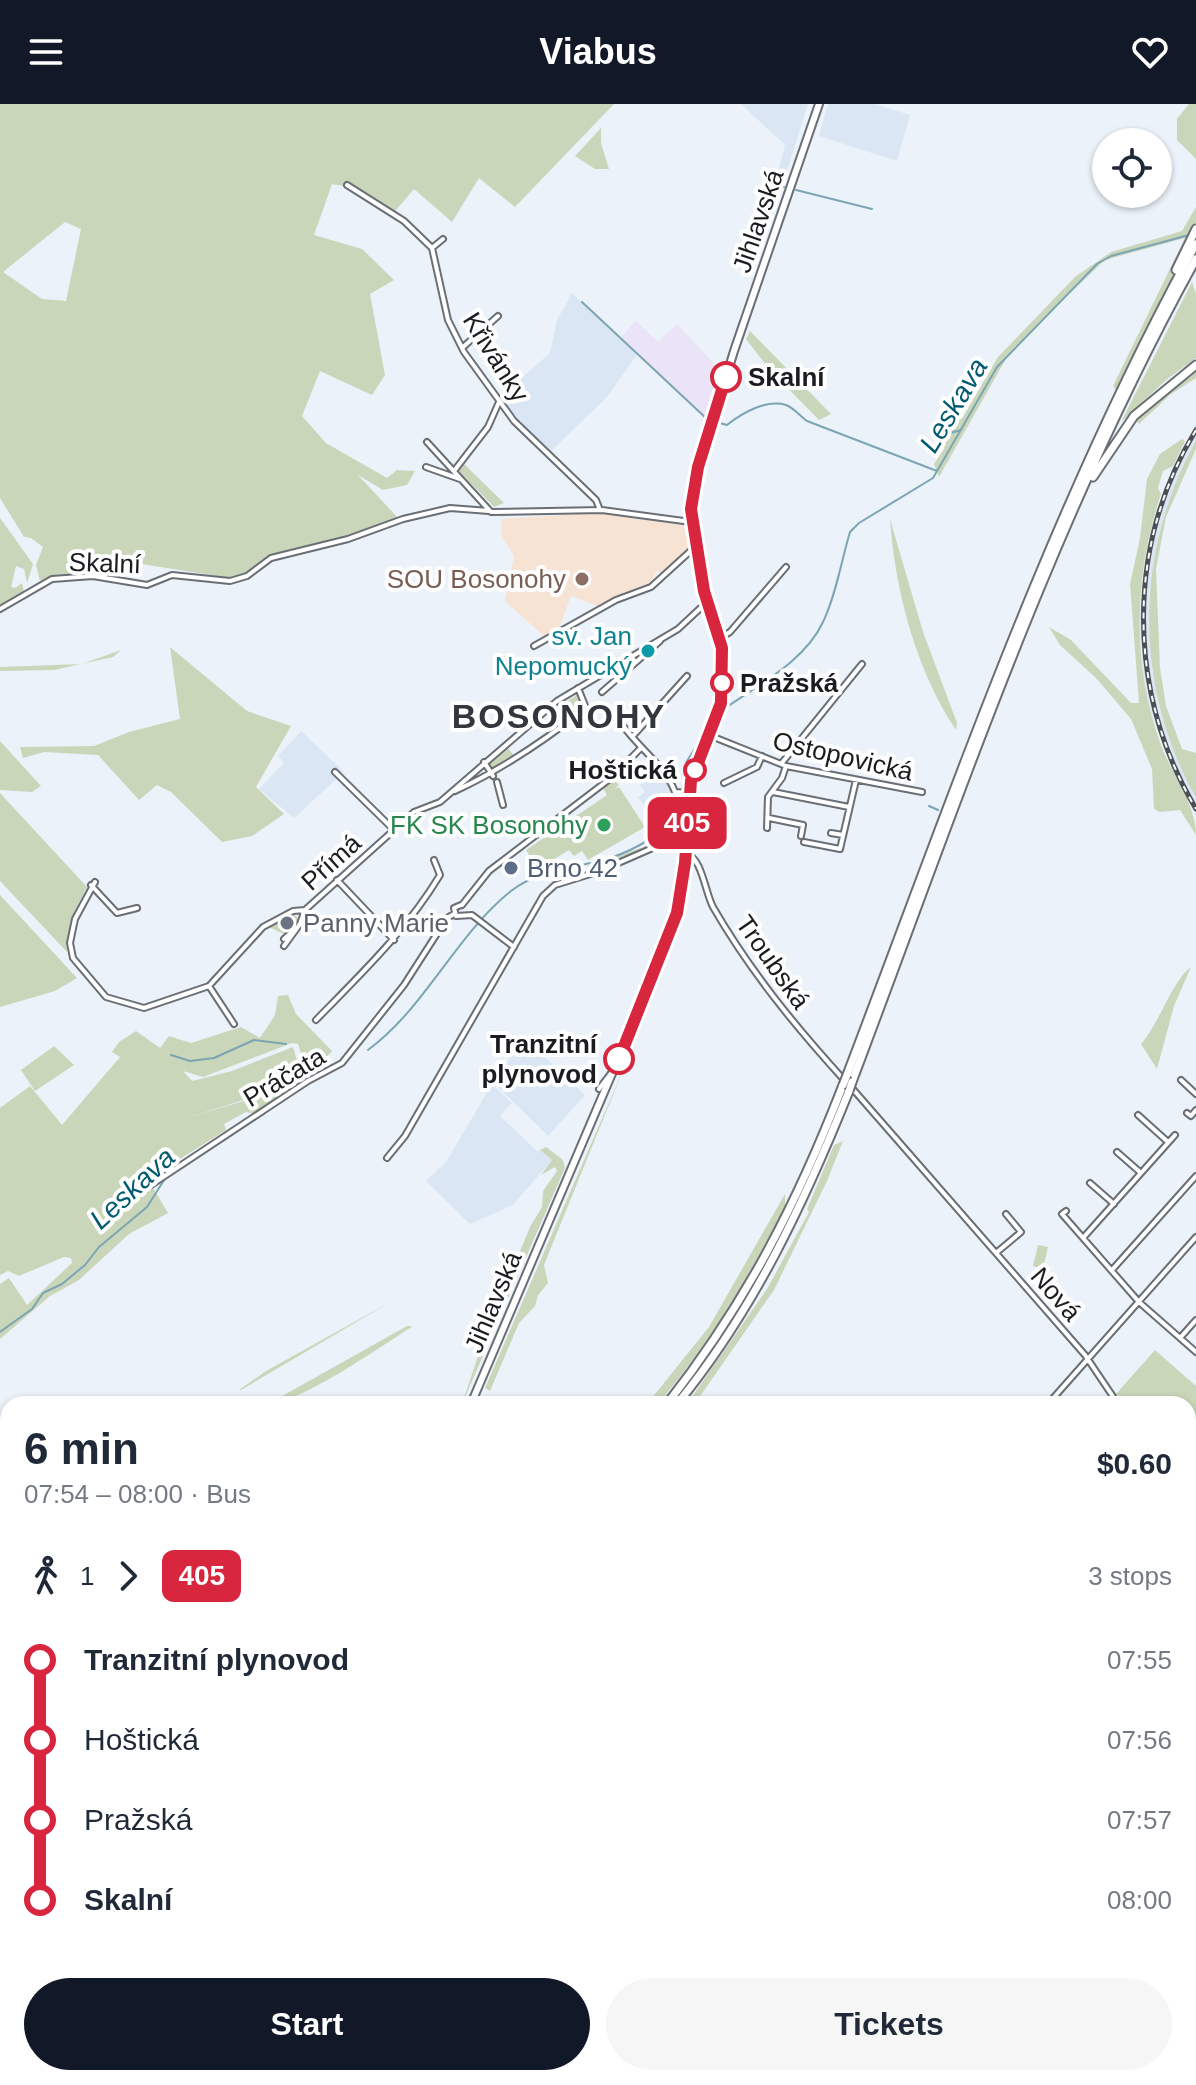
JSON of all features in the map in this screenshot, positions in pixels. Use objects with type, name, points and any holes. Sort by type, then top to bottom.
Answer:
[{"type":"highway","points":[[684,1396],[740,1319],[805,1197],[1039,571],[1196,229]]},
{"type":"highway","points":[[1151,325],[1196,244]]},
{"type":"highway","points":[[673,1396],[733,1314],[767,1258],[799,1193],[848,1084],[1066,528],[1117,413],[1196,259]]},
{"type":"highway","points":[[1066,528],[1099,466],[1134,416],[1196,365]]},
{"type":"main road","name":"Jihlavská","points":[[692,522],[695,478],[734,351],[819,104]]},
{"type":"main road","points":[[613,1071],[674,925],[686,853],[684,793],[711,736],[721,703],[718,639],[707,602],[692,522]]},
{"type":"main road","name":"Jihlavská","points":[[474,1396],[613,1071]]},
{"type":"street","points":[[347,185],[404,221],[432,248],[443,239]]},
{"type":"street","name":"Křivánky","points":[[432,248],[448,320],[462,348],[499,402],[596,500],[600,510]]},
{"type":"street","points":[[462,348],[498,316]]},
{"type":"street","points":[[454,471],[488,427],[499,402]]},
{"type":"street","points":[[427,442],[486,503],[489,511]]},
{"type":"street","points":[[426,467],[462,480]]},
{"type":"street","name":"Skalní","points":[[0,609],[52,579],[93,576],[147,585],[172,575],[230,581],[247,576],[271,558],[348,539],[403,519],[450,508],[507,514],[600,510],[692,522]]},
{"type":"street","points":[[534,646],[616,600],[651,587],[696,546]]},
{"type":"street","points":[[718,639],[730,632],[786,567]]},
{"type":"street","points":[[602,692],[707,602]]},
{"type":"street","points":[[450,794],[484,762],[578,688],[662,639]]},
{"type":"street","points":[[635,654],[640,661]]},
{"type":"street","points":[[767,828],[769,818],[766,804],[783,765],[862,664]]},
{"type":"street","points":[[604,673],[611,685]]},
{"type":"street","points":[[632,737],[687,676]]},
{"type":"street","points":[[450,794],[492,775],[586,708],[578,688]]},
{"type":"street","points":[[624,727],[640,749],[684,793]]},
{"type":"street","name":"Ostopovická","points":[[711,736],[783,765],[922,792]]},
{"type":"street","name":"Práčata","points":[[130,1199],[270,1105],[342,1063],[404,985],[447,918],[454,914],[454,907],[462,905],[489,871],[640,749]]},
{"type":"street","points":[[724,783],[757,767],[762,756]]},
{"type":"street","points":[[484,762],[492,775]]},
{"type":"street","points":[[335,772],[393,829]]},
{"type":"street","points":[[769,818],[803,825],[803,839],[840,849],[856,780]]},
{"type":"street","points":[[497,782],[503,805]]},
{"type":"street","points":[[773,792],[849,807]]},
{"type":"street","name":"Přímá","points":[[284,942],[300,924],[305,910],[393,829],[414,812],[450,794]]},
{"type":"street","points":[[831,833],[843,835]]},
{"type":"street","points":[[387,1158],[405,1136],[543,896],[555,885],[600,871],[680,836],[687,837]]},
{"type":"street","name":"Troubská","points":[[686,853],[696,860],[709,898],[738,949],[795,1025],[915,1161]]},
{"type":"street","points":[[316,1020],[394,940],[440,875],[434,860]]},
{"type":"street","points":[[337,880],[394,940]]},
{"type":"street","points":[[137,908],[117,913],[93,884],[72,930],[73,958],[106,997],[127,1005],[156,1007],[209,986],[263,927],[293,911],[305,910]]},
{"type":"street","points":[[462,905],[465,913],[514,947]]},
{"type":"street","points":[[454,914],[459,917],[465,913]]},
{"type":"street","points":[[209,986],[234,1024]]},
{"type":"street","points":[[599,1089],[613,1071]]},
{"type":"street","points":[[1181,1080],[1196,1094]]},
{"type":"street","points":[[1187,1113],[1191,1116],[1196,1110]]},
{"type":"street","points":[[1138,1115],[1168,1142]]},
{"type":"street","points":[[1083,1238],[1175,1135]]},
{"type":"street","points":[[1117,1152],[1141,1173]]},
{"type":"street","name":"Nová","points":[[915,1161],[1087,1359],[1112,1396]]},
{"type":"street","points":[[1112,1270],[1196,1176]]},
{"type":"street","points":[[1090,1183],[1114,1204]]},
{"type":"street","points":[[1066,1211],[1062,1214],[1139,1302],[1196,1352]]},
{"type":"street","points":[[996,1253],[1021,1232],[1006,1214]]},
{"type":"street","points":[[1055,1396],[1196,1237]]},
{"type":"street","points":[[1180,1338],[1196,1320]]},
{"type":"shaded area","points":[[741,104],[808,104],[787,171],[777,175],[785,145]]},
{"type":"shaded area","points":[[828,104],[874,104],[910,115],[897,161],[819,136]]},
{"type":"shaded area","points":[[572,293],[637,355],[607,397],[550,452],[499,398],[550,353],[557,320]]},
{"type":"shaded area","points":[[636,321],[658,342],[677,324],[720,370],[705,417],[620,338]]},
{"type":"shaded area","points":[[1196,423],[1196,441],[1170,497],[1160,530],[1149,616],[1152,670],[1160,710],[1174,751],[1196,797],[1196,816],[1174,775],[1151,713],[1143,672],[1139,616],[1151,528],[1173,466]]},
{"type":"shaded area","name":"SOU Bosonohy","points":[[607,512],[686,526],[692,547],[661,573],[656,571],[651,584],[597,606],[571,596],[559,628],[545,637],[505,601],[514,556],[501,535],[502,519]]},
{"type":"shaded area","points":[[301,731],[344,772],[294,818],[259,789],[284,763],[278,756]]},
{"type":"shaded area","points":[[656,767],[671,787],[669,793],[677,800],[674,819],[661,829],[638,797],[645,792],[640,785]]},
{"type":"shaded area","points":[[523,1037],[585,1095],[548,1136],[494,1083]]},
{"type":"shaded area","points":[[492,1084],[512,1103],[500,1116],[537,1151],[540,1150],[552,1160],[513,1205],[470,1224],[426,1181],[446,1162]]},
{"type":"green space","points":[[0,104],[614,104],[515,207],[479,178],[452,222],[414,189],[391,216],[343,186],[332,184],[314,235],[362,249],[394,280],[370,294],[385,375],[372,395],[320,371],[302,416],[326,443],[387,478],[397,470],[415,471],[407,485],[383,490],[358,475],[399,519],[350,537],[276,553],[235,579],[142,564],[103,573],[54,575],[40,581],[36,565],[43,547],[24,537],[0,498]],"holes":[[[65,222],[81,229],[66,301],[42,299],[3,272]]]},
{"type":"green space","points":[[1189,104],[1196,104],[1196,159],[1177,140],[1177,119]]},
{"type":"green space","points":[[601,128],[601,143],[609,169],[595,169],[575,156]]},
{"type":"green space","points":[[1196,207],[1196,229],[1191,241],[1118,393],[1113,386],[1185,238],[1105,260],[1054,308],[1007,357],[939,477],[934,464],[944,449],[945,432],[963,417],[998,357],[1075,277],[1111,252],[1182,231]]},
{"type":"green space","points":[[1192,282],[1196,294],[1196,358],[1166,380],[1121,422]]},
{"type":"green space","points":[[750,331],[831,414],[819,420],[769,369],[746,339]]},
{"type":"green space","points":[[1196,365],[1196,378],[1171,394],[1139,424],[1134,416]]},
{"type":"green space","points":[[1182,439],[1185,441],[1173,466],[1163,471],[1158,488],[1161,494],[1145,556],[1141,588],[1141,651],[1151,714],[1161,745],[1192,812],[1196,835],[1180,810],[1160,812],[1154,809],[1152,769],[1131,719],[1097,679],[1060,645],[1049,627],[1071,640],[1131,703],[1139,703],[1130,584],[1140,538],[1147,479],[1160,454]]},
{"type":"green space","points":[[1196,441],[1196,449],[1166,517],[1156,569],[1160,668],[1166,706],[1182,749],[1196,753],[1196,797],[1175,755],[1161,711],[1152,665],[1149,619],[1152,573],[1161,528],[1176,483]]},
{"type":"green space","points":[[464,464],[504,503],[494,507],[459,471]]},
{"type":"green space","points":[[0,518],[33,564],[27,583],[24,569],[16,566],[11,587],[22,583],[24,592],[0,607]]},
{"type":"green space","points":[[890,519],[923,632],[957,723],[956,730],[930,682],[910,629],[897,574]]},
{"type":"green space","points":[[170,647],[247,711],[291,726],[256,787],[284,814],[252,836],[222,842],[171,792],[157,785],[139,800],[98,755],[44,752],[23,758],[20,747],[94,746],[129,732],[180,719]]},
{"type":"green space","points":[[121,650],[113,657],[83,664]]},
{"type":"green space","points":[[81,664],[54,670],[0,671],[0,667]]},
{"type":"green space","points":[[577,695],[582,708],[559,727],[548,713]]},
{"type":"green space","points":[[513,740],[508,748],[515,757],[492,769],[489,762]]},
{"type":"green space","points":[[0,741],[41,786],[32,792],[0,790]]},
{"type":"green space","name":"FK SK Bosonohy","points":[[614,780],[619,785],[614,789],[619,787],[645,827],[588,860],[582,851],[574,856],[569,850],[538,869],[526,850],[607,795],[603,788]]},
{"type":"green space","points":[[0,793],[87,887],[74,912],[67,952],[0,881]]},
{"type":"green space","points":[[679,816],[678,823],[645,849],[588,869],[587,866],[644,847],[678,821]]},
{"type":"green space","points":[[0,895],[77,978],[55,991],[0,1007]]},
{"type":"green space","points":[[293,914],[299,918],[299,923],[284,934],[269,927]]},
{"type":"green space","points":[[1191,967],[1174,1006],[1157,1069],[1141,1044],[1178,982]]},
{"type":"green space","points":[[288,995],[296,1014],[332,1051],[324,1060],[313,1064],[313,1073],[308,1074],[298,1044],[292,1043],[203,1077],[183,1071],[192,1081],[232,1071],[293,1047],[303,1081],[187,1118],[284,1089],[286,1092],[255,1114],[246,1112],[224,1124],[226,1130],[148,1179],[168,1213],[129,1234],[79,1280],[50,1296],[0,1339],[0,1284],[9,1278],[27,1305],[72,1263],[71,1258],[64,1257],[19,1276],[8,1271],[0,1275],[0,1108],[30,1086],[62,1125],[120,1057],[112,1052],[119,1042],[136,1031],[160,1048],[169,1036],[191,1043],[241,1027],[260,1038],[275,1015],[278,996]]},
{"type":"green space","points":[[54,1046],[74,1065],[35,1091],[21,1070]]},
{"type":"green space","points":[[624,1068],[544,1265],[548,1283],[538,1295],[535,1306],[519,1323],[490,1391],[485,1388]]},
{"type":"green space","points":[[843,1141],[774,1290],[700,1396],[693,1396],[767,1289],[809,1212],[807,1209],[834,1145]]},
{"type":"green space","points":[[546,1147],[563,1160],[565,1168],[465,1396],[482,1344],[530,1227],[542,1207],[543,1191],[557,1171],[555,1167],[541,1175],[552,1160],[540,1150]]},
{"type":"green space","points":[[785,1194],[785,1208],[711,1334],[665,1396],[653,1396],[709,1327]]},
{"type":"green space","points":[[1038,1245],[1048,1247],[1043,1269],[1033,1266]]},
{"type":"green space","points":[[392,1301],[241,1390],[239,1390],[266,1371]]},
{"type":"green space","points":[[407,1326],[413,1326],[320,1384],[295,1396],[282,1396]]},
{"type":"green space","points":[[1155,1350],[1196,1386],[1196,1396],[1116,1394]]},
{"type":"waterway","points":[[779,186],[784,187]]},
{"type":"waterway","points":[[796,190],[872,209]]},
{"type":"waterway","name":"Leskava","points":[[720,712],[778,673],[815,637],[828,612],[850,532],[859,523],[933,478],[997,367],[1097,264],[1111,256],[1189,235]]},
{"type":"waterway","points":[[582,302],[708,420]]},
{"type":"waterway","points":[[716,422],[727,425],[762,406],[786,405],[807,421],[937,471]]},
{"type":"waterway","points":[[947,434],[961,430]]},
{"type":"waterway","name":"Leskava","points":[[368,1050],[407,1013],[473,929],[511,891],[543,875],[622,854],[673,824],[677,820],[687,761],[709,726]]},
{"type":"waterway","points":[[929,806],[938,810]]},
{"type":"waterway","points":[[171,1055],[190,1061],[214,1058],[254,1040],[286,1044]]},
{"type":"waterway","name":"Leskava","points":[[244,1126],[264,1114]]},
{"type":"waterway","name":"Leskava","points":[[0,1332],[32,1309],[43,1293],[62,1284],[85,1265],[99,1247],[147,1207],[166,1177]]},
{"type":"railway","points":[[1196,430],[1173,475],[1156,522],[1147,570],[1144,620],[1147,669],[1157,717],[1173,764],[1196,809]]},
{"type":"bus line","name":"405","points":[[619,1059],[677,913],[685,863],[691,781],[716,724],[721,703],[722,648],[704,591],[691,509],[693,486],[705,440],[726,377]]},
{"type":"place","name":"Skalní","points":[[726,377]]},
{"type":"place","name":"SOU Bosonohy","points":[[582,579]]},
{"type":"place","name":"sv. Jan Nepomucký","points":[[648,651]]},
{"type":"place","name":"Pražská","points":[[722,683]]},
{"type":"place","name":"Hoštická","points":[[695,770]]},
{"type":"place","name":"FK SK Bosonohy","points":[[604,825]]},
{"type":"place","name":"Brno 42","points":[[511,868]]},
{"type":"place","name":"Panny Marie","points":[[287,923]]},
{"type":"place","name":"Tranzitní plynovod","points":[[619,1059]]},
{"type":"district","name":"BOSONOHY","points":[[559,716]]}]
